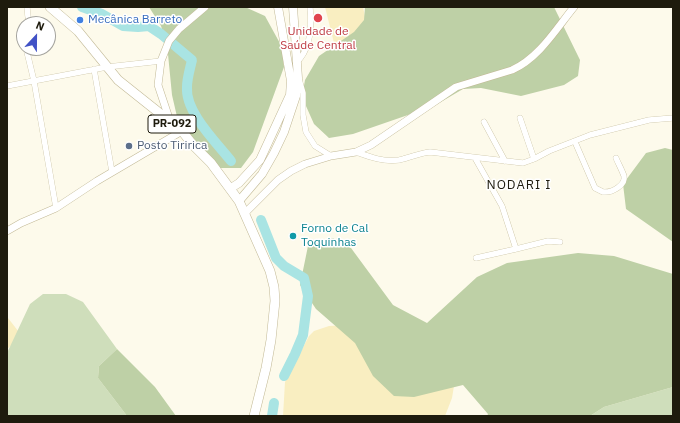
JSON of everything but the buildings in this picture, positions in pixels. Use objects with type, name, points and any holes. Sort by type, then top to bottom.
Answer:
[{"type":"main road","name":"PR-092","points":[[50,7],[78,31],[118,80],[182,131],[231,188],[245,213],[270,271],[274,287],[275,301],[270,347],[254,416]]},
{"type":"main road","points":[[231,188],[239,183],[260,160],[290,95],[290,81],[278,7]]},
{"type":"main road","points":[[239,201],[262,174],[274,153],[284,132],[296,96],[298,78],[293,7]]},
{"type":"street","points":[[171,123],[158,85],[160,61],[169,41],[179,29],[205,7]]},
{"type":"street","points":[[296,63],[303,57],[308,44],[312,23],[310,7]]},
{"type":"street","points":[[245,213],[278,180],[291,171],[305,164],[331,156],[356,152],[372,145],[456,87],[521,66],[543,45],[574,7]]},
{"type":"street","points":[[28,56],[34,81],[56,208]]},
{"type":"street","points":[[7,86],[94,69],[160,61]]},
{"type":"street","points":[[94,69],[112,172]]},
{"type":"street","points":[[298,78],[304,93],[303,115],[306,132],[316,146],[331,156]]},
{"type":"street","points":[[520,118],[534,159]]},
{"type":"street","points":[[356,152],[378,160],[399,160],[421,153],[430,152],[523,163],[590,135],[649,120],[673,118]]},
{"type":"street","points":[[484,122],[505,161]]},
{"type":"street","points":[[7,232],[21,223],[56,208],[112,172],[182,131]]},
{"type":"street","points":[[575,142],[594,188],[603,192],[610,191],[623,183],[624,177],[616,158]]},
{"type":"street","points":[[475,158],[502,206],[516,249]]},
{"type":"street","points":[[476,258],[548,241],[560,242]]},
{"type":"shaded area","points":[[325,7],[363,7],[372,51],[337,55]]},
{"type":"shaded area","points":[[7,313],[8,318],[22,336],[7,349]]},
{"type":"shaded area","points":[[348,325],[454,386],[452,398],[445,416],[283,416],[285,382],[309,336],[314,331],[329,326]]},
{"type":"green space","points":[[149,7],[245,7],[265,16],[282,47],[284,67],[253,152],[241,168],[219,168],[198,151],[178,121],[172,95],[167,44],[161,26]]},
{"type":"green space","points":[[365,7],[554,7],[580,60],[578,76],[564,85],[521,96],[481,88],[463,89],[434,106],[353,134],[329,138],[314,124],[302,97],[305,80],[319,56],[354,32],[364,20]]},
{"type":"green space","points":[[665,148],[673,150],[673,242],[626,209],[623,184],[646,153]]},
{"type":"green space","points":[[333,238],[351,248],[393,305],[427,323],[477,277],[507,263],[578,253],[614,256],[673,274],[673,387],[604,407],[590,416],[487,416],[488,414],[463,385],[414,397],[394,396],[373,376],[355,343],[316,309],[300,285],[308,246]]},
{"type":"green space","points":[[43,294],[66,294],[83,302],[117,349],[99,366],[98,378],[127,416],[7,416],[7,353],[30,304]]},
{"type":"green space","points":[[117,349],[155,387],[176,416],[127,416],[98,378],[99,366]]},
{"type":"green space","points":[[673,387],[673,416],[590,416],[604,407]]},
{"type":"waterway","points":[[82,7],[102,14],[123,26],[149,26],[192,60],[187,87],[191,106],[210,136],[231,161]]},
{"type":"waterway","points":[[261,220],[276,258],[284,266],[304,278],[308,296],[303,335],[284,376]]},
{"type":"waterway","points":[[272,416],[274,403]]},
{"type":"place","name":"Unidade de Saúde Central","points":[[318,18]]},
{"type":"place","name":"Mecânica Barreto","points":[[80,20]]},
{"type":"place","name":"Posto Tiririca","points":[[129,146]]},
{"type":"place","name":"Forno de Cal Toquinhas","points":[[293,236]]},
{"type":"district","name":"NODARI I","points":[[519,185]]}]
